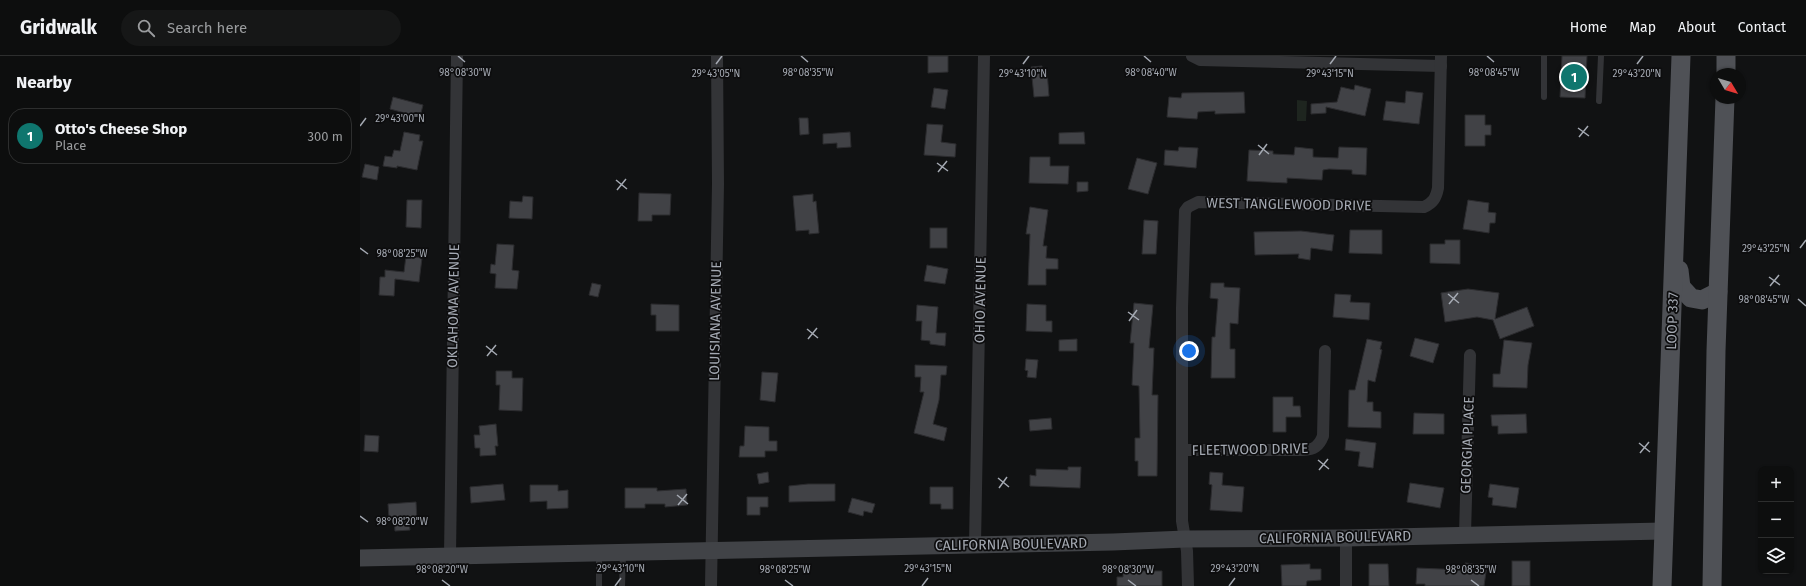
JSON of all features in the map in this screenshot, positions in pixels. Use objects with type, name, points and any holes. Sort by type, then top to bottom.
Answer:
[{"type":"main road","name":"LOOP 337","points":[[1662,586],[1681,56]]},
{"type":"main road","points":[[1726,56],[1726,68]]},
{"type":"main road","points":[[1712,586],[1718,292],[1725,104]]},
{"type":"main road","points":[[1675,239],[1681,287],[1692,298],[1702,300],[1718,292]]},
{"type":"street","name":"OKLAHOMA AVENUE","points":[[450,555],[457,56]]},
{"type":"street","name":"LOUISIANA AVENUE","points":[[711,586],[718,184],[717,56]]},
{"type":"street","name":"OHIO AVENUE","points":[[975,544],[984,56]]},
{"type":"street","points":[[1192,56],[1200,60],[1441,61]]},
{"type":"street","name":"WEST TANGLEWOOD DRIVE","points":[[1188,586],[1187,551],[1182,521],[1182,308],[1185,211],[1188,206],[1198,202],[1424,206],[1430,204],[1434,200],[1438,188],[1441,61]]},
{"type":"street","name":"FLEETWOOD DRIVE","points":[[1182,450],[1310,450],[1316,447],[1320,443],[1323,436],[1325,352]]},
{"type":"street","name":"GEORGIA PLACE","points":[[1464,534],[1470,355]]},
{"type":"street","name":"CALIFORNIA BOULEVARD","points":[[360,558],[975,544],[1106,543],[1185,539],[1346,538],[1464,534],[1663,531]]},
{"type":"street","points":[[1346,538],[1346,586]]},
{"type":"lane","points":[[1544,56],[1544,97]]},
{"type":"lane","points":[[1599,101],[1601,56]]},
{"type":"lane","points":[[622,586],[623,552]]},
{"type":"lane","points":[[599,553],[599,586]]},
{"type":"shaded area","points":[[1297,100],[1307,101],[1306,121],[1297,121]]},
{"type":"building","points":[[928,56],[948,56],[948,72],[928,73]]},
{"type":"building","points":[[1562,56],[1587,56],[1585,98],[1560,97]]},
{"type":"building","points":[[1042,66],[1042,72],[1047,71],[1049,96],[1034,97],[1031,67]]},
{"type":"building","points":[[1355,85],[1371,89],[1365,116],[1326,107],[1326,113],[1311,114],[1311,104],[1337,102],[1341,87],[1354,90]]},
{"type":"building","points":[[934,88],[948,90],[945,109],[931,107]]},
{"type":"building","points":[[1406,91],[1423,93],[1419,124],[1383,120],[1386,101],[1405,103]]},
{"type":"building","points":[[1244,92],[1245,113],[1215,114],[1215,111],[1198,112],[1197,119],[1167,117],[1169,97],[1181,98],[1182,93]]},
{"type":"building","points":[[393,97],[423,105],[420,117],[390,109]]},
{"type":"building","points":[[1465,115],[1485,115],[1485,125],[1491,125],[1491,135],[1485,135],[1485,146],[1465,146]]},
{"type":"building","points":[[799,118],[808,118],[809,134],[800,135]]},
{"type":"building","points":[[927,124],[943,125],[941,142],[956,144],[955,157],[924,155]]},
{"type":"building","points":[[404,132],[420,135],[419,141],[423,141],[417,170],[397,166],[397,168],[383,166],[385,156],[392,157],[394,150],[400,151]]},
{"type":"building","points":[[850,132],[851,147],[837,148],[837,143],[823,144],[823,134]]},
{"type":"building","points":[[1084,132],[1085,144],[1059,144],[1059,133]]},
{"type":"building","points":[[1179,147],[1198,148],[1196,168],[1164,165],[1165,150],[1178,151]]},
{"type":"building","points":[[1295,147],[1313,149],[1313,157],[1338,158],[1339,147],[1367,148],[1366,175],[1352,174],[1352,170],[1329,169],[1323,170],[1322,180],[1287,178],[1287,183],[1247,181],[1249,150],[1273,151],[1273,154],[1294,155]]},
{"type":"building","points":[[1030,157],[1050,157],[1050,166],[1069,166],[1068,184],[1029,183]]},
{"type":"building","points":[[1137,158],[1157,163],[1148,194],[1128,189]]},
{"type":"building","points":[[365,164],[379,167],[377,180],[362,177]]},
{"type":"building","points":[[1077,182],[1088,182],[1088,191],[1077,192]]},
{"type":"building","points":[[639,193],[671,194],[670,215],[652,215],[652,221],[638,221]]},
{"type":"building","points":[[813,194],[813,202],[816,201],[819,233],[809,234],[809,230],[796,231],[793,196]]},
{"type":"building","points":[[523,196],[533,197],[532,219],[509,218],[510,201],[522,202]]},
{"type":"building","points":[[407,200],[422,200],[421,228],[406,227]]},
{"type":"building","points":[[1468,200],[1489,203],[1488,212],[1496,213],[1495,223],[1490,223],[1489,233],[1463,229]]},
{"type":"building","points":[[1030,207],[1048,210],[1043,246],[1047,246],[1046,258],[1058,259],[1058,269],[1046,269],[1046,285],[1028,285],[1030,234],[1026,234]]},
{"type":"building","points":[[1144,220],[1158,221],[1156,254],[1142,254]]},
{"type":"building","points":[[930,228],[947,228],[947,248],[930,248]]},
{"type":"building","points":[[1350,230],[1382,230],[1382,254],[1349,253]]},
{"type":"building","points":[[1301,231],[1334,235],[1332,251],[1311,248],[1310,260],[1298,258],[1299,254],[1255,255],[1254,232]]},
{"type":"building","points":[[1445,240],[1460,240],[1460,264],[1430,263],[1430,244],[1445,244]]},
{"type":"building","points":[[497,244],[514,245],[512,270],[519,271],[517,289],[495,288],[496,274],[490,273],[491,264],[495,265]]},
{"type":"building","points":[[406,256],[422,258],[419,282],[395,279],[394,296],[379,295],[380,277],[385,277],[385,270],[404,272]]},
{"type":"building","points":[[927,265],[948,269],[945,284],[924,281]]},
{"type":"building","points":[[592,283],[601,285],[598,297],[589,295]]},
{"type":"building","points":[[1211,283],[1224,283],[1224,287],[1240,288],[1238,324],[1230,323],[1230,349],[1235,349],[1235,378],[1211,378],[1212,337],[1215,337],[1218,299],[1210,298]]},
{"type":"building","points":[[1468,289],[1499,293],[1495,319],[1527,307],[1534,326],[1500,339],[1493,320],[1477,317],[1445,322],[1441,293]]},
{"type":"building","points":[[1335,294],[1351,295],[1350,302],[1370,303],[1369,320],[1333,317]]},
{"type":"building","points":[[1134,303],[1153,305],[1149,348],[1154,348],[1152,395],[1158,395],[1157,476],[1138,476],[1138,461],[1135,461],[1135,438],[1140,438],[1139,386],[1132,385],[1134,343],[1130,343]]},
{"type":"building","points":[[651,304],[679,305],[679,331],[656,331],[656,315],[651,315]]},
{"type":"building","points":[[1027,304],[1046,305],[1046,321],[1052,321],[1052,332],[1026,331]]},
{"type":"building","points":[[917,305],[938,307],[936,333],[946,333],[945,346],[930,344],[930,341],[921,340],[922,321],[916,321]]},
{"type":"building","points":[[1415,338],[1439,344],[1433,363],[1410,356]]},
{"type":"building","points":[[1077,339],[1077,351],[1059,351],[1059,340]]},
{"type":"building","points":[[1367,339],[1382,342],[1380,349],[1382,350],[1375,382],[1368,380],[1367,402],[1373,402],[1373,411],[1381,412],[1381,428],[1348,427],[1349,390],[1355,390]]},
{"type":"building","points":[[1504,340],[1532,343],[1528,365],[1527,388],[1493,387],[1493,374],[1500,374]]},
{"type":"building","points":[[1026,359],[1038,360],[1036,378],[1027,377],[1028,371],[1025,370]]},
{"type":"building","points":[[915,365],[947,366],[946,375],[941,375],[939,400],[933,424],[947,428],[944,441],[914,433],[924,392],[920,392],[921,377],[915,377]]},
{"type":"building","points":[[496,371],[512,371],[512,378],[523,378],[522,411],[499,410],[500,385],[496,385]]},
{"type":"building","points":[[762,372],[778,373],[775,402],[760,400]]},
{"type":"building","points":[[1273,397],[1293,397],[1293,406],[1300,406],[1301,417],[1286,417],[1286,432],[1273,432]]},
{"type":"building","points":[[1414,413],[1444,414],[1444,434],[1413,434]]},
{"type":"building","points":[[1526,414],[1527,433],[1498,434],[1498,426],[1492,426],[1491,415]]},
{"type":"building","points":[[1051,418],[1052,429],[1030,431],[1029,420]]},
{"type":"building","points":[[496,424],[498,446],[495,446],[496,455],[480,456],[480,448],[475,448],[474,435],[480,435],[479,426]]},
{"type":"building","points":[[745,426],[769,427],[769,441],[777,441],[777,451],[765,451],[765,457],[739,457],[740,446],[744,446]]},
{"type":"building","points":[[365,435],[379,436],[378,452],[364,451]]},
{"type":"building","points":[[1346,439],[1376,443],[1373,468],[1358,466],[1360,452],[1345,450]]},
{"type":"building","points":[[1068,467],[1081,467],[1080,488],[1030,486],[1030,475],[1036,476],[1036,469],[1068,470]]},
{"type":"building","points":[[768,472],[769,482],[759,484],[757,474]]},
{"type":"building","points":[[1210,472],[1223,473],[1222,485],[1244,487],[1242,512],[1210,510],[1212,485],[1209,484]]},
{"type":"building","points":[[1410,483],[1444,488],[1440,508],[1407,502]]},
{"type":"building","points":[[503,484],[505,500],[471,503],[470,487]]},
{"type":"building","points":[[835,484],[835,501],[789,502],[789,486]]},
{"type":"building","points":[[1490,484],[1519,488],[1516,508],[1492,505],[1493,498],[1488,497]]},
{"type":"building","points":[[530,485],[558,485],[558,491],[568,490],[568,508],[547,509],[547,501],[530,502]]},
{"type":"building","points":[[930,487],[953,487],[953,509],[941,509],[941,504],[930,504]]},
{"type":"building","points":[[625,488],[657,488],[657,491],[686,489],[687,505],[665,507],[665,504],[645,504],[645,508],[625,508]]},
{"type":"building","points":[[747,497],[768,497],[768,507],[760,507],[760,515],[747,515]]},
{"type":"building","points":[[852,498],[875,504],[872,513],[864,511],[863,516],[848,512]]},
{"type":"building","points":[[416,502],[417,521],[409,521],[410,530],[395,531],[394,518],[389,519],[388,504]]},
{"type":"building","points":[[1512,561],[1530,561],[1530,586],[1512,586]]},
{"type":"building","points":[[1465,563],[1487,565],[1484,586],[1425,586],[1425,584],[1416,584],[1417,568],[1465,570]]},
{"type":"building","points":[[1310,564],[1310,569],[1321,569],[1321,580],[1307,581],[1306,586],[1282,586],[1281,565]]},
{"type":"building","points":[[1369,564],[1388,564],[1389,586],[1369,586]]},
{"type":"building","points":[[1123,569],[1162,571],[1162,586],[1117,586],[1117,577],[1123,577]]},
{"type":"place","name":"Otto's Cheese Shop","points":[[1574,77]]}]
